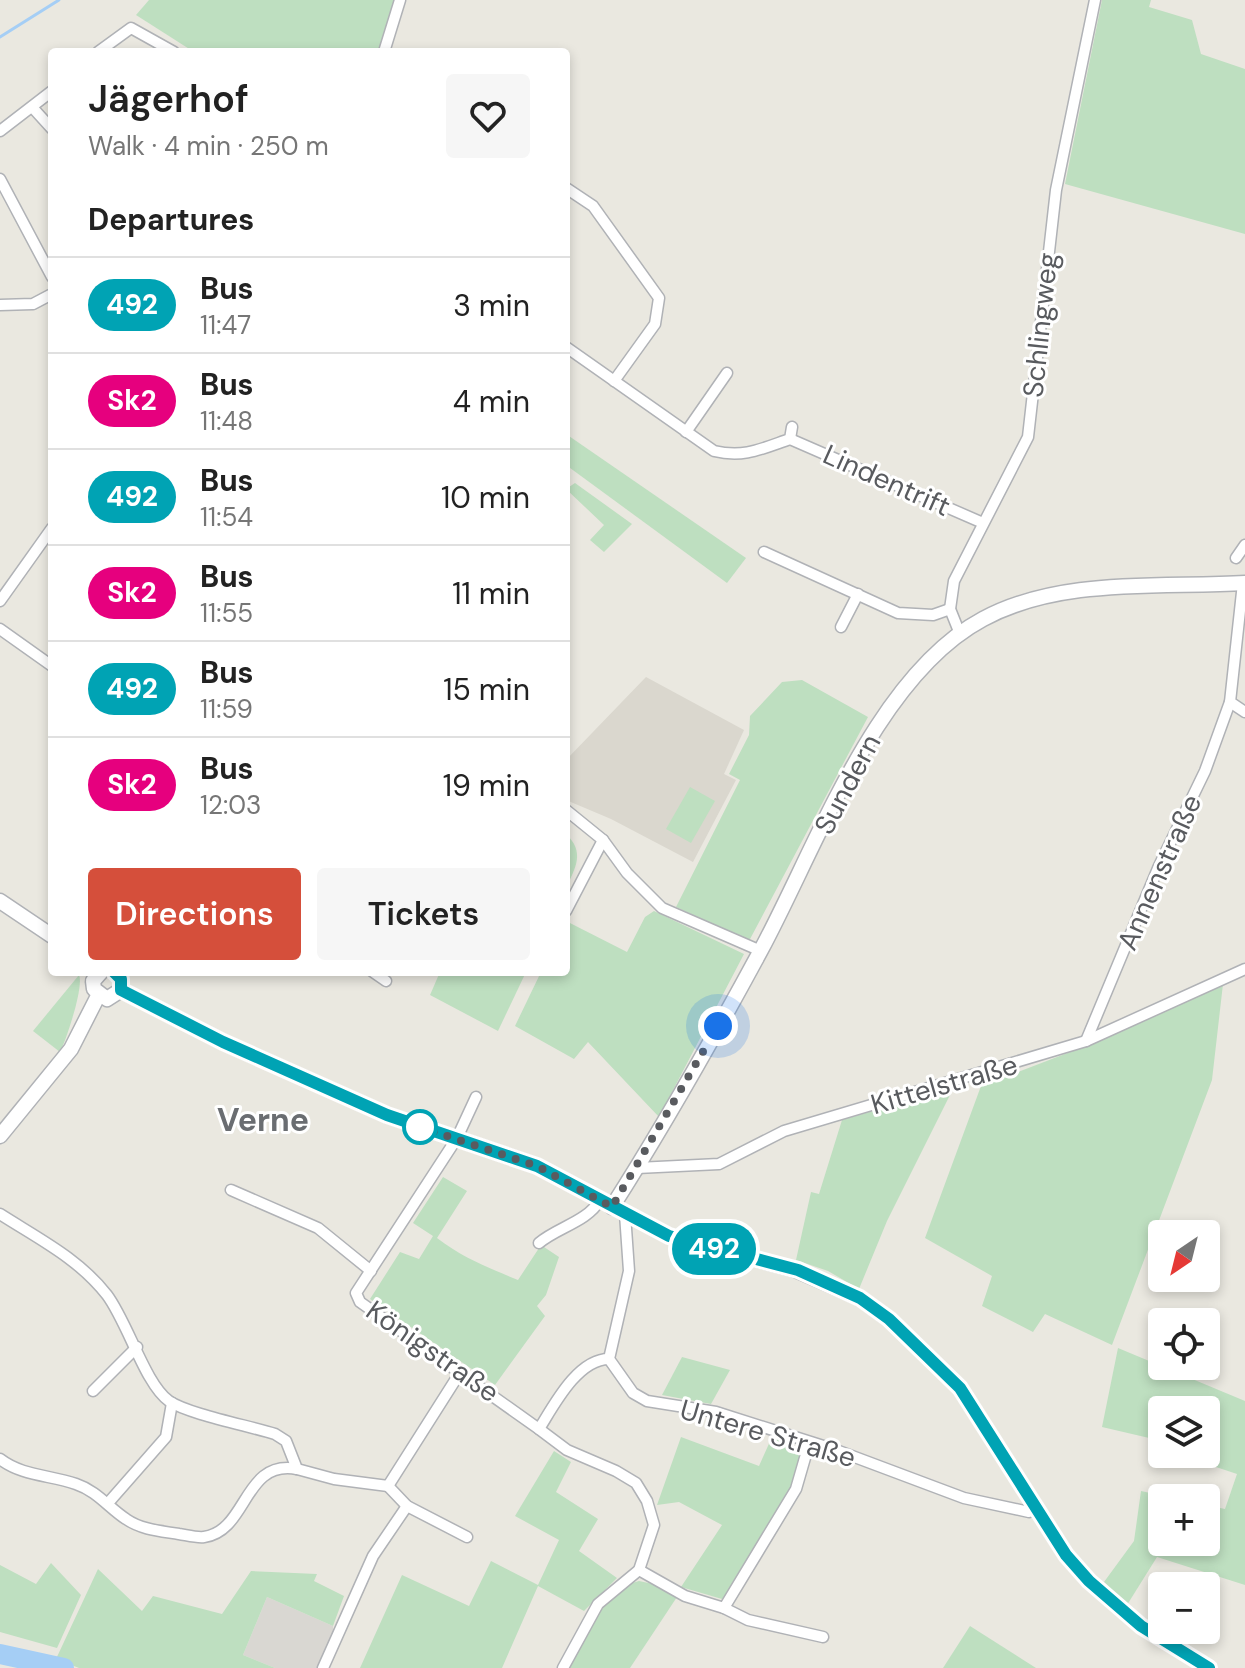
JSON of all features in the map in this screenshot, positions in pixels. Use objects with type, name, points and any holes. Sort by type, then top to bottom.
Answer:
[{"type":"main road","name":"Sundern","points":[[612,1207],[761,951],[886,710],[912,677],[960,634],[1009,608],[1045,597],[1114,589],[1244,583]]},
{"type":"main road","points":[[0,901],[48,933]]},
{"type":"main road","points":[[97,976],[93,985],[98,996]]},
{"type":"main road","points":[[98,996],[111,999],[121,990],[118,976]]},
{"type":"main road","points":[[121,990],[223,1042],[387,1115],[537,1166],[669,1236],[798,1270],[860,1298],[889,1319],[960,1388],[1066,1555],[1112,1603],[1175,1649],[1209,1668]]},
{"type":"main road","points":[[0,1136],[71,1049],[98,996]]},
{"type":"street","points":[[385,48],[400,0]]},
{"type":"street","name":"Schlingweg","points":[[950,609],[954,581],[1028,437],[1056,190],[1095,0]]},
{"type":"street","points":[[104,48],[131,28],[167,48]]},
{"type":"street","points":[[0,131],[48,94]]},
{"type":"street","points":[[32,107],[48,125]]},
{"type":"street","points":[[0,179],[48,269]]},
{"type":"street","points":[[570,191],[593,206],[659,298],[655,324],[614,381]]},
{"type":"street","points":[[0,305],[33,304],[48,296]]},
{"type":"street","name":"Lindentrift","points":[[570,350],[714,451],[734,456],[755,453],[790,439],[983,523]]},
{"type":"street","points":[[686,432],[727,373]]},
{"type":"street","name":"Lindentrift","points":[[790,439],[792,427]]},
{"type":"street","points":[[0,601],[48,534]]},
{"type":"street","points":[[1236,558],[1245,545]]},
{"type":"street","points":[[764,552],[898,613],[918,616],[950,609],[960,634]]},
{"type":"street","name":"Annenstraße","points":[[1086,1041],[1159,866],[1205,771],[1230,702],[1244,583]]},
{"type":"street","points":[[841,627],[858,594]]},
{"type":"street","points":[[0,629],[48,663]]},
{"type":"street","points":[[1230,702],[1245,712]]},
{"type":"street","points":[[570,813],[603,840],[627,873],[662,908],[761,951]]},
{"type":"street","points":[[570,903],[603,840]]},
{"type":"street","name":"Kittelstraße","points":[[637,1168],[719,1164],[784,1131],[1086,1041],[1245,969]]},
{"type":"street","points":[[379,976],[386,981]]},
{"type":"street","name":"Königstraße","points":[[476,1097],[457,1138],[356,1293],[360,1302],[461,1371],[567,1450],[636,1483],[647,1501],[654,1525],[639,1570]]},
{"type":"street","points":[[231,1190],[318,1228],[371,1271]]},
{"type":"street","points":[[539,1243],[552,1232],[593,1212],[612,1207],[629,1271],[609,1359],[588,1366],[539,1429]]},
{"type":"street","points":[[0,1214],[64,1251],[108,1296],[156,1389],[172,1403],[275,1434],[286,1441],[297,1469]]},
{"type":"street","points":[[93,1391],[137,1347]]},
{"type":"street","name":"Untere Straße","points":[[609,1359],[633,1393],[647,1401],[716,1412],[809,1444],[836,1450],[964,1498],[1029,1512],[1037,1507]]},
{"type":"street","points":[[388,1486],[461,1371]]},
{"type":"street","points":[[109,1502],[166,1437],[172,1403]]},
{"type":"street","points":[[724,1608],[796,1489],[809,1444]]},
{"type":"street","points":[[0,1459],[20,1471],[77,1484],[109,1502],[136,1525],[203,1538],[215,1533],[234,1515],[265,1472],[276,1467],[388,1486],[407,1506],[467,1537]]},
{"type":"street","points":[[323,1668],[373,1556],[407,1506]]},
{"type":"street","points":[[563,1668],[598,1604],[639,1570],[685,1596],[724,1608],[748,1620],[823,1637]]},
{"type":"shaded area","points":[[646,677],[744,730],[724,774],[736,780],[693,862],[611,819],[570,802],[570,756]]},
{"type":"shaded area","points":[[267,1597],[333,1626],[333,1637],[320,1668],[275,1668],[243,1655]]},
{"type":"green space","points":[[149,0],[395,0],[379,48],[188,48],[136,15]]},
{"type":"green space","points":[[1102,0],[1151,0],[1149,7],[1192,20],[1201,54],[1245,69],[1245,234],[1065,184]]},
{"type":"green space","points":[[570,437],[746,558],[727,583],[570,468]]},
{"type":"green space","points":[[575,483],[632,524],[604,552],[590,540],[604,525],[570,493],[570,486]]},
{"type":"green space","points":[[802,680],[868,717],[749,941],[676,907],[740,780],[729,774],[749,735],[750,716],[782,682]]},
{"type":"green space","points":[[690,787],[715,801],[691,843],[666,829]]},
{"type":"green space","points":[[570,839],[577,853],[570,878]]},
{"type":"green space","points":[[654,911],[744,954],[659,1117],[588,1042],[574,1059],[515,1026],[539,976],[570,976],[570,923],[627,952],[645,917]]},
{"type":"green space","points":[[79,976],[77,1001],[60,1052],[33,1031]]},
{"type":"green space","points":[[438,976],[524,976],[498,1031],[430,995]]},
{"type":"green space","points":[[1223,984],[1212,1080],[1159,1220],[1148,1220],[1148,1250],[1112,1345],[1045,1314],[1033,1332],[982,1306],[992,1276],[925,1238],[981,1086],[1091,1044]]},
{"type":"green space","points":[[954,1087],[887,1221],[859,1289],[828,1271],[796,1260],[811,1192],[819,1194],[842,1120]]},
{"type":"green space","points":[[443,1177],[467,1191],[437,1238],[447,1245],[476,1262],[518,1280],[541,1245],[559,1257],[546,1295],[537,1306],[545,1316],[495,1385],[370,1299],[400,1252],[419,1259],[433,1236],[413,1223]]},
{"type":"green space","points":[[1118,1348],[1148,1361],[1148,1380],[1195,1380],[1245,1401],[1245,1585],[1220,1577],[1220,1572],[1204,1572],[1157,1557],[1127,1605],[1104,1582],[1134,1541],[1141,1491],[1148,1493],[1148,1556],[1220,1556],[1220,1508],[1225,1509],[1237,1474],[1219,1468],[1220,1396],[1148,1396],[1148,1438],[1102,1427]]},
{"type":"green space","points":[[682,1357],[730,1370],[711,1404],[662,1395]]},
{"type":"green space","points":[[681,1437],[759,1466],[772,1437],[801,1450],[794,1481],[784,1503],[757,1550],[722,1599],[681,1587],[722,1525],[679,1502],[657,1505]]},
{"type":"green space","points":[[554,1451],[571,1462],[556,1492],[598,1519],[579,1551],[617,1578],[584,1611],[538,1586],[502,1668],[360,1668],[402,1575],[469,1606],[491,1561],[538,1585],[559,1540],[515,1516]]},
{"type":"green space","points":[[51,1563],[81,1595],[57,1648],[0,1632],[0,1565],[36,1584]]},
{"type":"green space","points":[[98,1569],[142,1611],[153,1596],[222,1614],[251,1571],[317,1574],[314,1581],[344,1596],[333,1626],[267,1597],[243,1655],[275,1668],[79,1668],[56,1659]]},
{"type":"green space","points":[[639,1581],[653,1584],[677,1597],[630,1668],[570,1668],[588,1630],[606,1604],[616,1593]]},
{"type":"green space","points":[[970,1626],[1036,1668],[943,1668]]},
{"type":"waterway","points":[[0,37],[59,0]]},
{"type":"waterway","points":[[0,1654],[64,1668]]},
{"type":"bus line","name":"492","points":[[119,976],[121,990],[223,1042],[387,1115],[537,1166],[669,1236],[798,1270],[860,1298],[923,1349],[960,1388],[1066,1555],[1089,1581],[1141,1626],[1209,1668]]},
{"type":"district","name":"Verne","points":[[263,1120]]},
{"type":"route","points":[[420,1127],[537,1166],[612,1207],[647,1152],[718,1026]]}]
